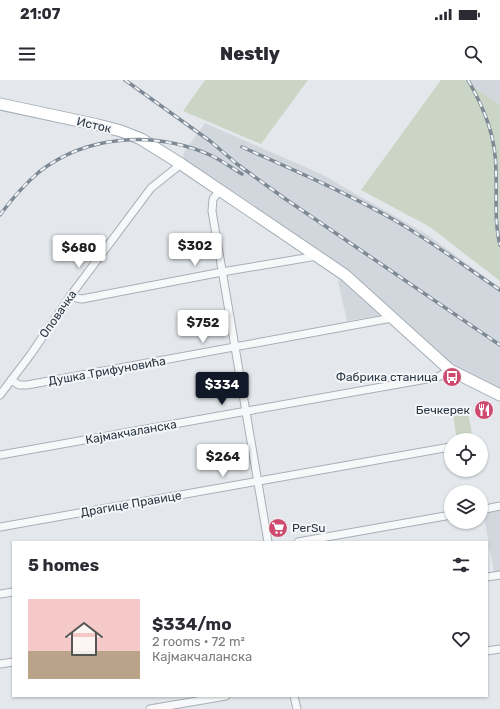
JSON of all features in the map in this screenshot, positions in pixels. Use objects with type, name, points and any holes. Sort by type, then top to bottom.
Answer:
[{"type":"main road","name":"Исток","points":[[0,104],[98,125],[121,131],[141,139],[181,164],[345,275],[450,370]]},
{"type":"main road","points":[[450,370],[500,395]]},
{"type":"street","name":"Оповачка","points":[[0,395],[31,354],[71,295],[151,188],[181,164]]},
{"type":"street","points":[[220,190],[213,199],[212,211],[268,541]]},
{"type":"street","points":[[71,295],[82,299],[222,272],[317,256]]},
{"type":"street","name":"Душка Трифуновића","points":[[11,380],[20,385],[27,385],[392,318]]},
{"type":"street","name":"Кајмакчаланска","points":[[0,455],[438,377],[450,370]]},
{"type":"street","name":"Драгице Правице","points":[[0,527],[444,448]]},
{"type":"street","points":[[488,509],[500,506]]},
{"type":"street","points":[[304,541],[444,516]]},
{"type":"street","points":[[488,577],[500,575]]},
{"type":"street","points":[[0,594],[12,592]]},
{"type":"street","points":[[488,651],[500,649]]},
{"type":"street","points":[[0,664],[12,662]]},
{"type":"street","points":[[150,709],[220,697]]},
{"type":"street","points":[[294,697],[296,709]]},
{"type":"shaded area","points":[[464,80],[500,80],[500,105]]},
{"type":"shaded area","points":[[205,123],[321,174],[428,235],[500,288],[500,389],[454,366],[352,273],[184,158],[184,152]]},
{"type":"shaded area","points":[[344,278],[382,315],[347,321],[338,281]]},
{"type":"shaded area","points":[[500,509],[500,571],[494,572],[486,529],[488,529],[488,511]]},
{"type":"green space","points":[[205,80],[308,80],[261,144],[183,111]]},
{"type":"green space","points":[[441,80],[464,80],[500,105],[500,281],[430,227],[361,190]]},
{"type":"green space","points":[[468,412],[472,433],[456,433],[453,415]]},
{"type":"railway","points":[[125,80],[210,141],[237,164],[284,198],[500,345]]},
{"type":"railway","points":[[468,80],[480,102],[492,135],[496,172],[496,218],[500,245]]},
{"type":"railway","points":[[0,215],[28,182],[39,172],[58,159],[79,150],[122,140],[167,142],[189,147],[210,155],[242,174]]},
{"type":"railway","points":[[242,147],[339,191],[396,221],[436,246],[500,290]]},
{"type":"place","name":"Фабрика станица","points":[[452,377]]},
{"type":"place","name":"Бечкерек","points":[[484,410]]},
{"type":"place","name":"PerSu","points":[[278,528]]}]
